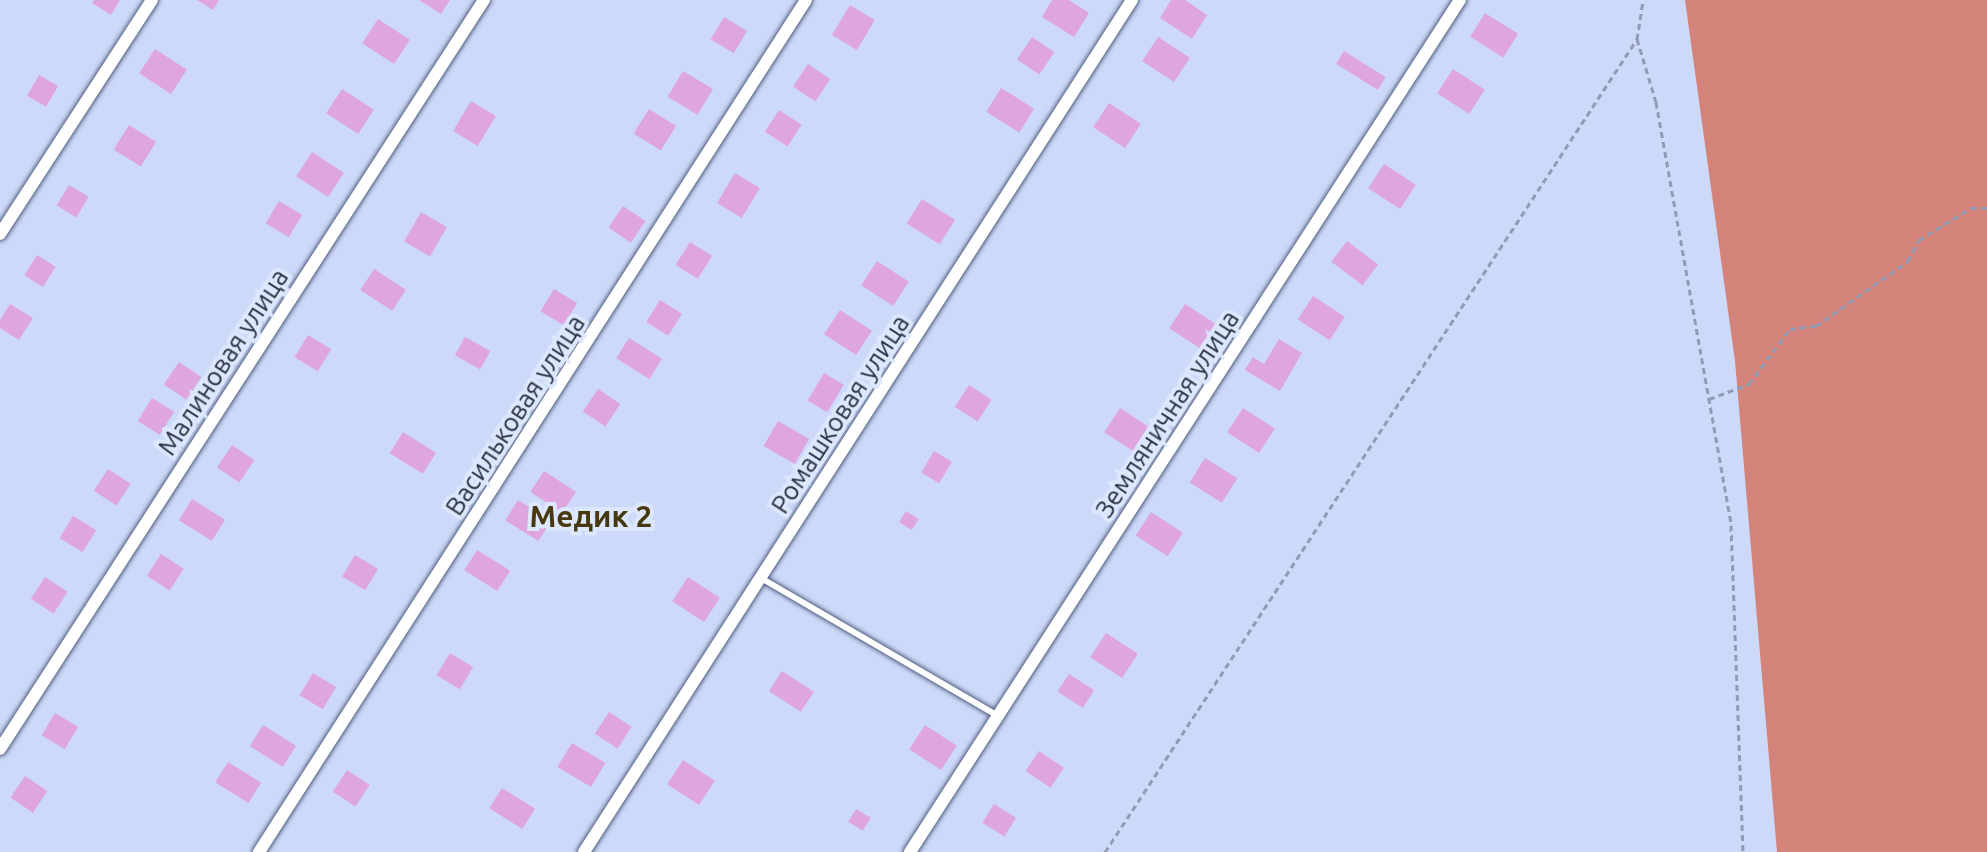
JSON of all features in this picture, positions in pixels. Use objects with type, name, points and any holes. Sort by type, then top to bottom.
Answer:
[{"type":"street","points":[[0,234],[152,0]]},
{"type":"street","name":"Малиновая улица","points":[[0,749],[484,0]]},
{"type":"street","name":"Васильковая улица","points":[[259,852],[806,0]]},
{"type":"street","name":"Ромашковая улица","points":[[584,852],[1132,0]]},
{"type":"street","name":"Земляничная улица","points":[[910,852],[1460,0]]},
{"type":"lane","points":[[761,578],[998,716]]},
{"type":"path","points":[[1105,852],[1637,39],[1643,0]]},
{"type":"path","points":[[1637,39],[1656,102],[1731,525],[1743,852]]},
{"type":"path","points":[[1709,399],[1749,384],[1790,329],[1816,326],[1908,261],[1919,240],[1971,208],[1987,208]]},
{"type":"shaded area","points":[[1685,0],[1987,0],[1987,852],[1777,852],[1735,361]]},
{"type":"building","points":[[94,0],[120,0],[111,15],[92,3]]},
{"type":"building","points":[[197,0],[219,0],[213,10]]},
{"type":"building","points":[[419,0],[450,0],[441,14]]},
{"type":"building","points":[[1052,0],[1069,0],[1089,13],[1074,37],[1042,17]]},
{"type":"building","points":[[1171,0],[1185,0],[1207,15],[1192,39],[1160,18]]},
{"type":"building","points":[[850,5],[875,20],[857,50],[832,35]]},
{"type":"building","points":[[1485,13],[1518,34],[1503,57],[1470,37]]},
{"type":"building","points":[[724,17],[747,31],[734,53],[711,39]]},
{"type":"building","points":[[378,19],[410,40],[394,64],[362,43]]},
{"type":"building","points":[[1032,37],[1054,52],[1039,74],[1017,59]]},
{"type":"building","points":[[1158,37],[1190,58],[1174,82],[1142,61]]},
{"type":"building","points":[[155,49],[187,70],[171,94],[139,73]]},
{"type":"building","points":[[1344,51],[1386,77],[1378,90],[1336,64]]},
{"type":"building","points":[[808,64],[830,79],[815,101],[793,86]]},
{"type":"building","points":[[1453,69],[1485,90],[1469,114],[1437,93]]},
{"type":"building","points":[[683,71],[713,89],[698,115],[668,97]]},
{"type":"building","points":[[39,75],[58,86],[46,107],[27,96]]},
{"type":"building","points":[[1001,88],[1034,109],[1019,132],[986,112]]},
{"type":"building","points":[[342,89],[374,110],[358,134],[326,113]]},
{"type":"building","points":[[471,101],[496,116],[478,146],[453,131]]},
{"type":"building","points":[[1109,103],[1141,124],[1125,148],[1093,127]]},
{"type":"building","points":[[649,109],[676,126],[661,151],[634,134]]},
{"type":"building","points":[[779,110],[802,125],[787,147],[765,132]]},
{"type":"building","points":[[129,125],[156,142],[141,167],[114,150]]},
{"type":"building","points":[[312,152],[344,173],[328,197],[296,176]]},
{"type":"building","points":[[1384,164],[1416,185],[1400,209],[1368,188]]},
{"type":"building","points":[[735,173],[760,188],[742,218],[717,203]]},
{"type":"building","points":[[69,185],[89,197],[76,217],[57,206]]},
{"type":"building","points":[[922,199],[955,220],[940,244],[907,224]]},
{"type":"building","points":[[279,201],[302,215],[289,237],[266,223]]},
{"type":"building","points":[[623,206],[645,221],[631,243],[608,228]]},
{"type":"building","points":[[421,212],[447,227],[430,256],[404,241]]},
{"type":"building","points":[[1347,241],[1378,264],[1362,285],[1331,262]]},
{"type":"building","points":[[690,242],[712,256],[698,279],[676,265]]},
{"type":"building","points":[[37,255],[56,267],[43,287],[24,275]]},
{"type":"building","points":[[877,261],[909,282],[893,306],[861,285]]},
{"type":"building","points":[[374,269],[406,290],[392,311],[360,290]]},
{"type":"building","points":[[554,289],[577,303],[564,325],[541,311]]},
{"type":"building","points":[[1313,296],[1345,317],[1330,340],[1298,319]]},
{"type":"building","points":[[660,300],[682,314],[668,336],[646,322]]},
{"type":"building","points":[[10,304],[33,318],[19,340],[0,328],[0,320]]},
{"type":"building","points":[[1185,304],[1217,325],[1201,349],[1169,328]]},
{"type":"building","points":[[840,310],[872,331],[856,355],[824,334]]},
{"type":"building","points":[[308,335],[331,349],[318,371],[295,357]]},
{"type":"building","points":[[465,337],[490,351],[480,369],[455,355]]},
{"type":"building","points":[[629,338],[662,359],[649,379],[616,358]]},
{"type":"building","points":[[1279,339],[1302,353],[1280,391],[1245,370],[1253,357],[1264,364]]},
{"type":"building","points":[[179,362],[201,377],[186,399],[164,384]]},
{"type":"building","points":[[824,373],[844,385],[827,412],[808,400]]},
{"type":"building","points":[[969,385],[992,400],[977,422],[955,407]]},
{"type":"building","points":[[598,389],[620,404],[605,426],[583,411]]},
{"type":"building","points":[[152,398],[174,412],[160,435],[138,421]]},
{"type":"building","points":[[1120,408],[1152,429],[1136,453],[1104,432]]},
{"type":"building","points":[[1243,408],[1275,429],[1259,453],[1227,432]]},
{"type":"building","points":[[778,421],[809,439],[795,464],[764,446]]},
{"type":"building","points":[[403,432],[436,453],[423,474],[390,453]]},
{"type":"building","points":[[232,445],[254,460],[239,482],[217,467]]},
{"type":"building","points":[[934,451],[952,462],[939,483],[921,472]]},
{"type":"building","points":[[1205,458],[1237,478],[1222,503],[1190,483]]},
{"type":"building","points":[[108,469],[131,484],[116,506],[94,491]]},
{"type":"building","points":[[544,471],[576,492],[562,513],[530,492]]},
{"type":"building","points":[[192,499],[225,520],[212,541],[179,520]]},
{"type":"building","points":[[518,500],[551,521],[538,541],[505,520]]},
{"type":"building","points":[[906,511],[919,519],[912,530],[899,522]]},
{"type":"building","points":[[1151,512],[1183,533],[1168,556],[1136,535]]},
{"type":"building","points":[[73,516],[96,530],[83,552],[60,538]]},
{"type":"building","points":[[477,550],[510,571],[497,591],[464,570]]},
{"type":"building","points":[[161,554],[184,569],[169,591],[147,576]]},
{"type":"building","points":[[355,555],[378,569],[365,590],[342,576]]},
{"type":"building","points":[[45,577],[68,592],[53,614],[31,599]]},
{"type":"building","points":[[688,577],[720,598],[704,622],[672,601]]},
{"type":"building","points":[[1106,633],[1138,654],[1122,678],[1090,657]]},
{"type":"building","points":[[450,653],[473,667],[460,689],[437,675]]},
{"type":"building","points":[[782,671],[814,692],[801,712],[769,691]]},
{"type":"building","points":[[313,673],[336,687],[323,709],[300,695]]},
{"type":"building","points":[[1069,674],[1094,690],[1083,708],[1058,692]]},
{"type":"building","points":[[609,712],[632,727],[617,749],[595,734]]},
{"type":"building","points":[[55,713],[78,727],[65,749],[42,735]]},
{"type":"building","points":[[263,725],[296,746],[283,767],[250,746]]},
{"type":"building","points":[[925,725],[957,746],[941,770],[909,749]]},
{"type":"building","points":[[572,743],[605,763],[591,787],[558,767]]},
{"type":"building","points":[[1039,751],[1064,768],[1050,788],[1026,771]]},
{"type":"building","points":[[683,760],[715,781],[699,805],[667,784]]},
{"type":"building","points":[[228,762],[261,783],[248,803],[215,782]]},
{"type":"building","points":[[347,770],[370,785],[355,807],[333,792]]},
{"type":"building","points":[[25,776],[47,791],[33,813],[10,798]]},
{"type":"building","points":[[502,788],[535,809],[522,829],[489,808]]},
{"type":"building","points":[[994,804],[1016,818],[1004,836],[982,823]]},
{"type":"building","points":[[856,809],[871,818],[863,831],[848,822]]},
{"type":"district","name":"Медик 2","points":[[591,516]]}]
